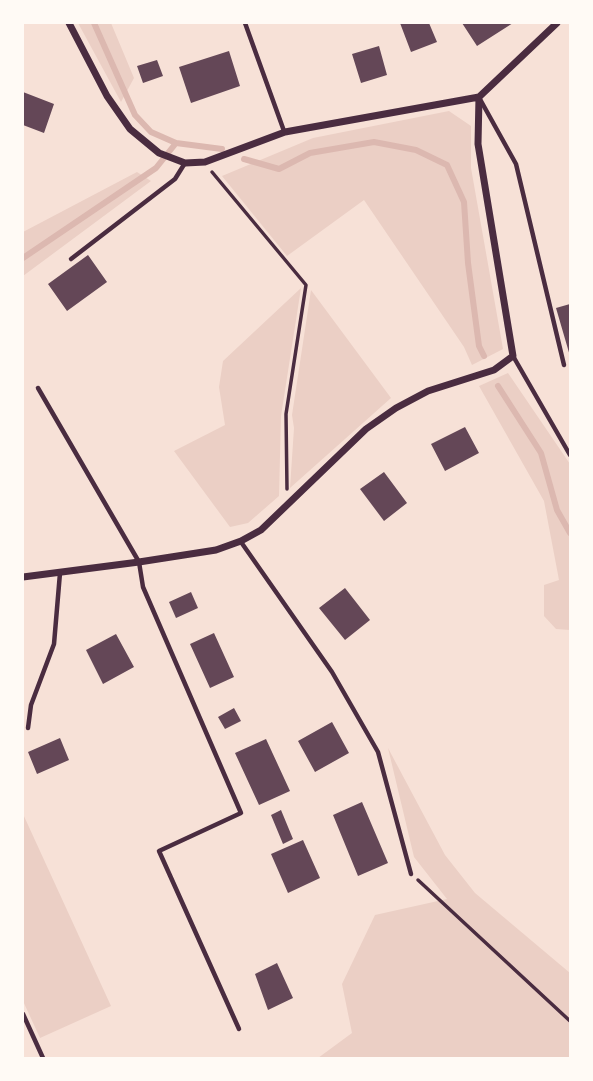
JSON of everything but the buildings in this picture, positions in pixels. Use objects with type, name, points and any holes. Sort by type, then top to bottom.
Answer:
[{"type":"street","points":[[69,23],[107,96],[130,130],[159,153],[182,162],[205,162],[285,132],[479,97],[557,23]]},
{"type":"street","points":[[23,577],[216,550],[241,541],[261,530],[366,429],[396,408],[428,391],[494,370],[513,356],[478,144],[479,97]]},
{"type":"lane","points":[[245,23],[285,132]]},
{"type":"lane","points":[[479,97],[516,164],[564,365]]},
{"type":"lane","points":[[71,259],[175,178],[182,162]]},
{"type":"lane","points":[[513,356],[570,455]]},
{"type":"lane","points":[[38,388],[139,562],[143,587],[241,813],[159,850],[239,1029]]},
{"type":"lane","points":[[241,541],[331,672],[378,752],[411,874]]},
{"type":"lane","points":[[28,728],[31,705],[54,644],[60,573]]},
{"type":"lane","points":[[23,1014],[43,1058]]},
{"type":"path","points":[[205,162],[306,285],[286,414],[285,484],[290,501]]},
{"type":"path","points":[[411,874],[570,1021]]},
{"type":"shaded area","points":[[78,23],[111,23],[134,78],[121,102]]},
{"type":"shaded area","points":[[449,111],[471,126],[471,168],[503,349],[472,365],[464,347],[364,200],[287,256],[222,176],[313,138]]},
{"type":"shaded area","points":[[137,172],[151,181],[23,276],[23,232]]},
{"type":"shaded area","points":[[301,288],[281,416],[279,496],[248,523],[230,527],[174,451],[225,425],[219,387],[223,361]]},
{"type":"shaded area","points":[[311,290],[391,398],[290,488],[294,428],[292,415]]},
{"type":"shaded area","points":[[508,373],[570,464],[570,630],[556,629],[544,616],[544,585],[559,580],[544,501],[479,386]]},
{"type":"shaded area","points":[[388,748],[445,855],[475,893],[570,973],[570,1058],[318,1058],[352,1033],[342,984],[375,915],[447,899],[414,857]]},
{"type":"shaded area","points":[[23,814],[111,1006],[40,1038],[23,1001]]},
{"type":"waterway","points":[[94,23],[135,115],[151,132],[176,143],[222,149]]},
{"type":"waterway","points":[[244,159],[279,169],[310,153],[374,142],[416,150],[447,165],[464,202],[468,263],[479,346],[484,356]]},
{"type":"waterway","points":[[23,258],[156,168],[176,143]]},
{"type":"waterway","points":[[498,386],[541,453],[557,510],[570,533]]}]
